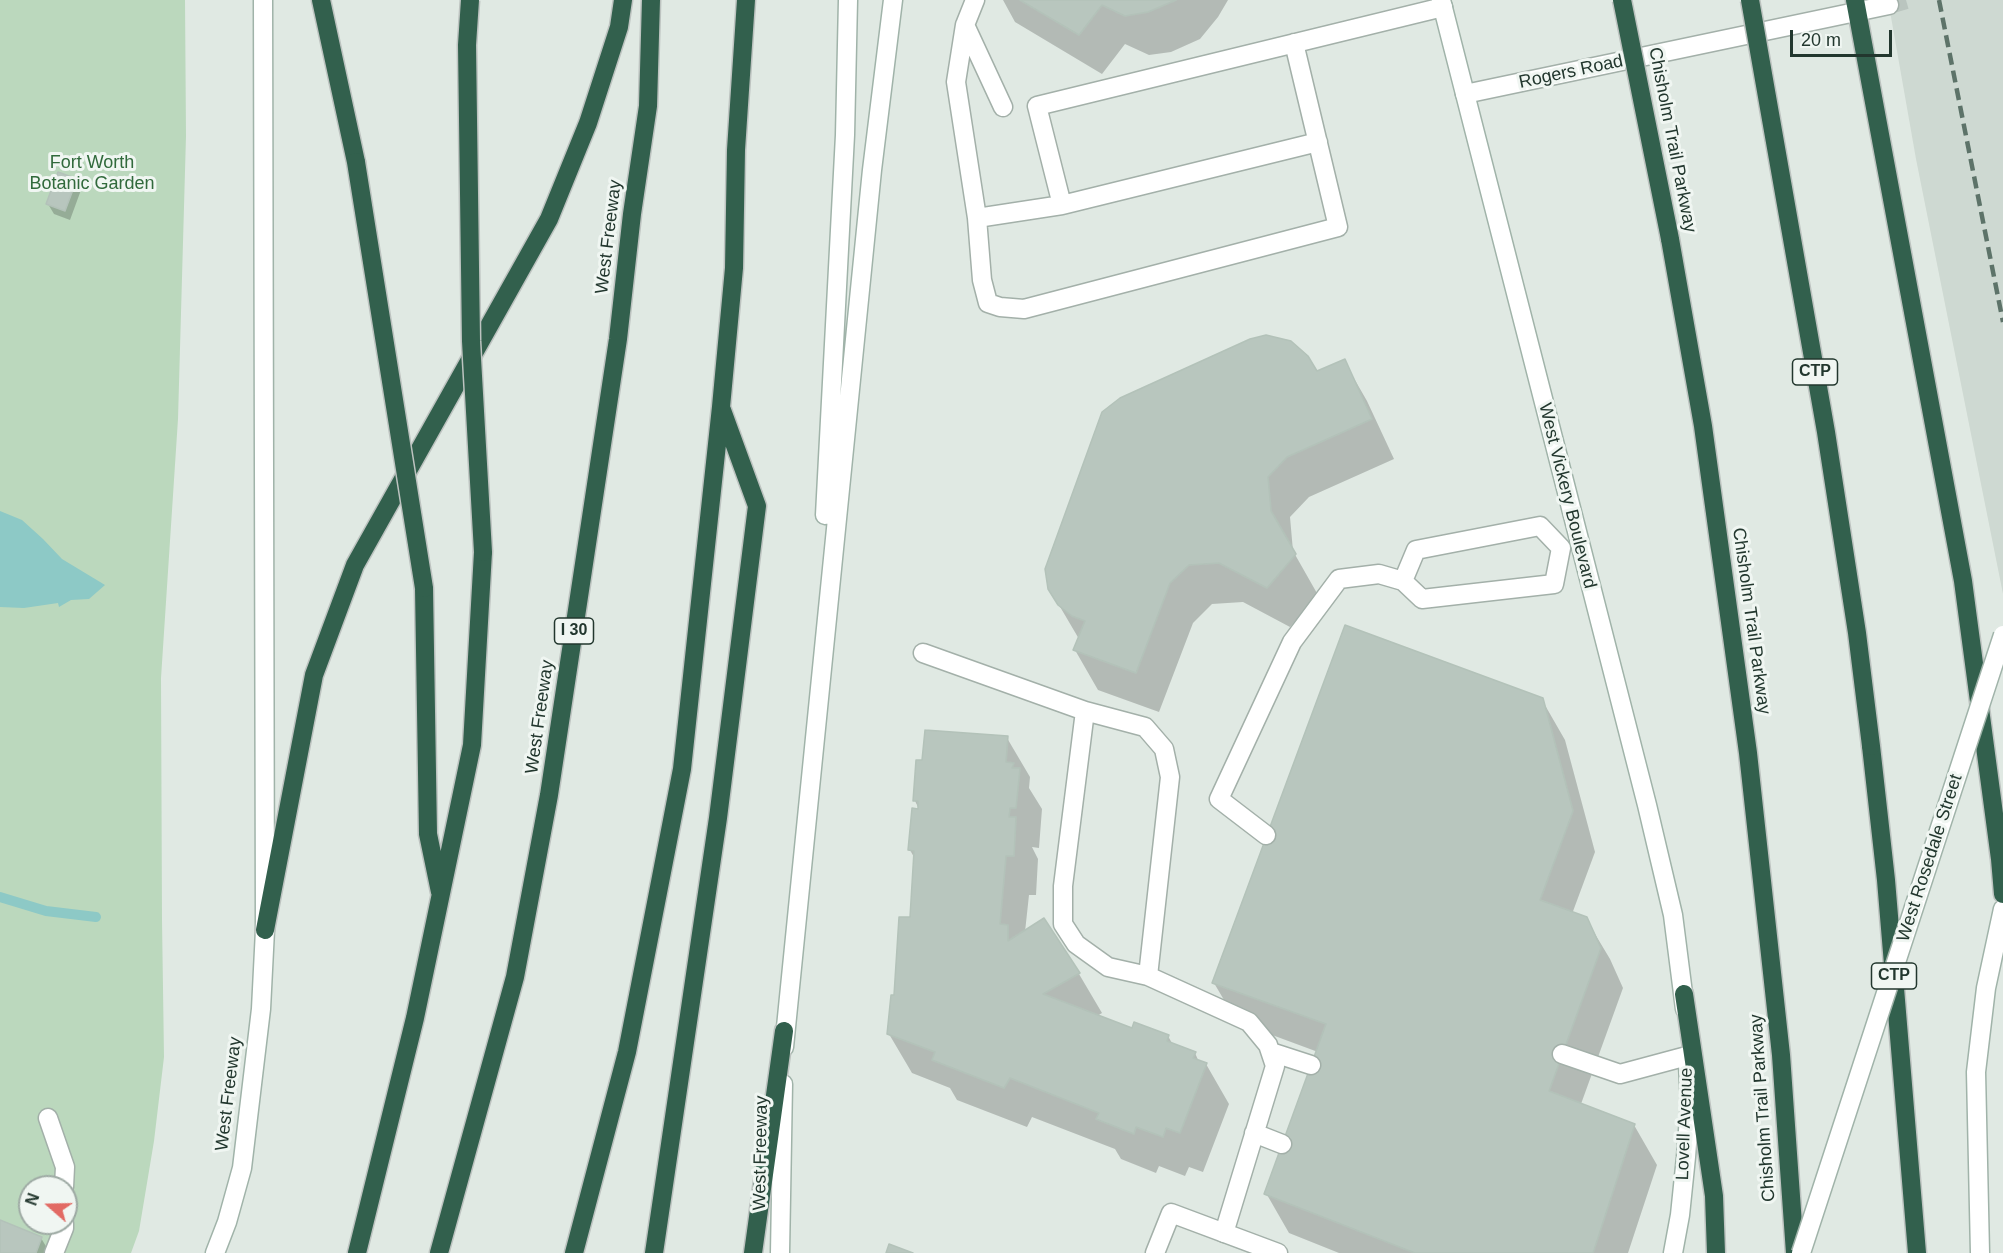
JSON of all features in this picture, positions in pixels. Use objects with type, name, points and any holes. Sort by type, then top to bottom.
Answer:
[{"type":"highway","points":[[321,0],[356,162],[424,588],[428,834],[442,899]]},
{"type":"highway","points":[[357,1253],[416,1018],[472,745],[483,552],[471,329],[467,45],[470,0]]},
{"type":"highway","points":[[265,930],[314,675],[355,565],[549,219],[588,123],[619,27],[623,0]]},
{"type":"highway","name":"West Freeway","points":[[438,1253],[515,977],[549,795],[618,339],[632,214],[648,106],[651,0]]},
{"type":"highway","points":[[574,1253],[627,1052],[682,769],[734,268],[736,150],[746,0]]},
{"type":"highway","name":"Chisholm Trail Parkway","points":[[1622,0],[1680,292],[1703,426],[1748,753],[1780,1044],[1795,1253]]},
{"type":"highway","name":"CTP","points":[[1750,0],[1826,432],[1857,633],[1886,880],[1917,1253]]},
{"type":"highway","points":[[1856,6],[1963,581],[2003,894]]},
{"type":"highway","points":[[654,1253],[718,818],[757,506],[721,407]]},
{"type":"highway","points":[[1684,994],[1714,1196],[1716,1253]]},
{"type":"highway","points":[[753,1253],[784,1031]]},
{"type":"main road","name":"West Freeway","points":[[215,1253],[227,1222],[242,1168],[261,1009],[265,930],[264,0]]},
{"type":"main road","points":[[811,768],[846,124],[848,0]]},
{"type":"main road","points":[[811,768],[872,170],[893,0]]},
{"type":"main road","points":[[975,0],[965,25],[956,82],[977,218],[982,280],[988,303],[1000,307],[1024,309],[1338,227],[1294,43]]},
{"type":"main road","points":[[1062,205],[1037,106],[1294,43],[1442,3]]},
{"type":"main road","name":"West Vickery Boulevard","points":[[1442,3],[1658,849],[1673,915],[1684,994]]},
{"type":"main road","name":"Rogers Road","points":[[1465,94],[1856,6],[1889,4]]},
{"type":"main road","points":[[965,25],[1003,107]]},
{"type":"main road","points":[[977,218],[1062,205],[1318,142]]},
{"type":"main road","points":[[1403,581],[1416,550],[1540,526],[1561,548]]},
{"type":"main road","points":[[1561,548],[1580,544]]},
{"type":"main road","points":[[1266,836],[1219,799],[1292,642],[1339,579],[1379,574],[1403,581],[1422,599],[1554,584],[1561,548]]},
{"type":"main road","name":"West Rosedale Street","points":[[1801,1253],[2003,635]]},
{"type":"main road","points":[[922,653],[1085,711],[1145,727],[1164,749],[1170,777],[1148,976]]},
{"type":"main road","points":[[1085,711],[1063,886],[1063,924],[1076,944],[1108,967],[1148,976],[1249,1022],[1269,1045],[1275,1066],[1224,1233]]},
{"type":"main road","name":"West Freeway","points":[[780,1253],[784,1031],[811,768]]},
{"type":"main road","points":[[1980,1253],[1976,1072],[1986,988],[2003,909]]},
{"type":"main road","name":"Lovell Avenue","points":[[1673,1253],[1680,1215],[1690,1104],[1684,994]]},
{"type":"main road","points":[[1271,1052],[1311,1065]]},
{"type":"main road","points":[[1562,1054],[1620,1074],[1687,1056]]},
{"type":"main road","points":[[48,1118],[65,1167],[65,1175]]},
{"type":"main road","points":[[1254,1133],[1282,1144]]},
{"type":"main road","points":[[1155,1253],[1171,1213],[1278,1253]]},
{"type":"main road","points":[[54,1253],[61,1235]]},
{"type":"shaded area","points":[[1888,0],[2003,0],[2003,594],[1916,159]]},
{"type":"green space","name":"Fort Worth Botanic Garden","points":[[0,0],[185,0],[186,136],[178,419],[161,678],[164,1057],[154,1141],[139,1231],[131,1253],[0,1253]]},
{"type":"water","points":[[0,511],[22,520],[62,559],[105,585],[89,599],[71,600],[59,607],[58,603],[24,608],[0,607]]},
{"type":"building","points":[[1020,0],[1176,0],[1148,12],[1125,16],[1102,5],[1079,35]]},
{"type":"building","points":[[58,172],[77,179],[65,211],[46,204]]},
{"type":"building","points":[[1266,335],[1291,341],[1308,356],[1317,371],[1345,359],[1372,419],[1287,457],[1268,477],[1271,511],[1296,554],[1267,588],[1219,563],[1189,565],[1170,583],[1136,673],[1073,650],[1085,621],[1072,616],[1058,605],[1048,589],[1045,569],[1102,412],[1120,398],[1250,339]]},
{"type":"building","points":[[1345,625],[1543,698],[1573,811],[1540,900],[1587,917],[1601,948],[1549,1091],[1635,1124],[1593,1253],[1415,1253],[1264,1194],[1326,1024],[1212,983]]},
{"type":"building","points":[[925,730],[1008,736],[1006,762],[1014,763],[1012,768],[1020,768],[1016,808],[1010,808],[1009,817],[1016,817],[1014,856],[1006,856],[1000,924],[1008,925],[1008,941],[1044,918],[1080,973],[1043,994],[1132,1028],[1134,1022],[1169,1035],[1167,1041],[1196,1052],[1193,1058],[1207,1063],[1180,1133],[1166,1128],[1163,1137],[1136,1127],[1134,1134],[1096,1119],[1099,1113],[1010,1078],[1004,1088],[932,1060],[935,1052],[887,1034],[891,995],[894,995],[899,917],[910,917],[914,851],[908,850],[912,808],[918,809],[918,801],[913,801],[916,760],[922,760]]},
{"type":"building","points":[[0,1220],[18,1227],[18,1235],[42,1237],[36,1253],[0,1253]]},
{"type":"building","points":[[889,1244],[913,1253],[886,1253]]},
{"type":"waterway","points":[[0,897],[46,911],[96,917]]},
{"type":"tunnel","points":[[1889,5],[1906,0]]},
{"type":"railway","points":[[1939,0],[2003,322]]}]
